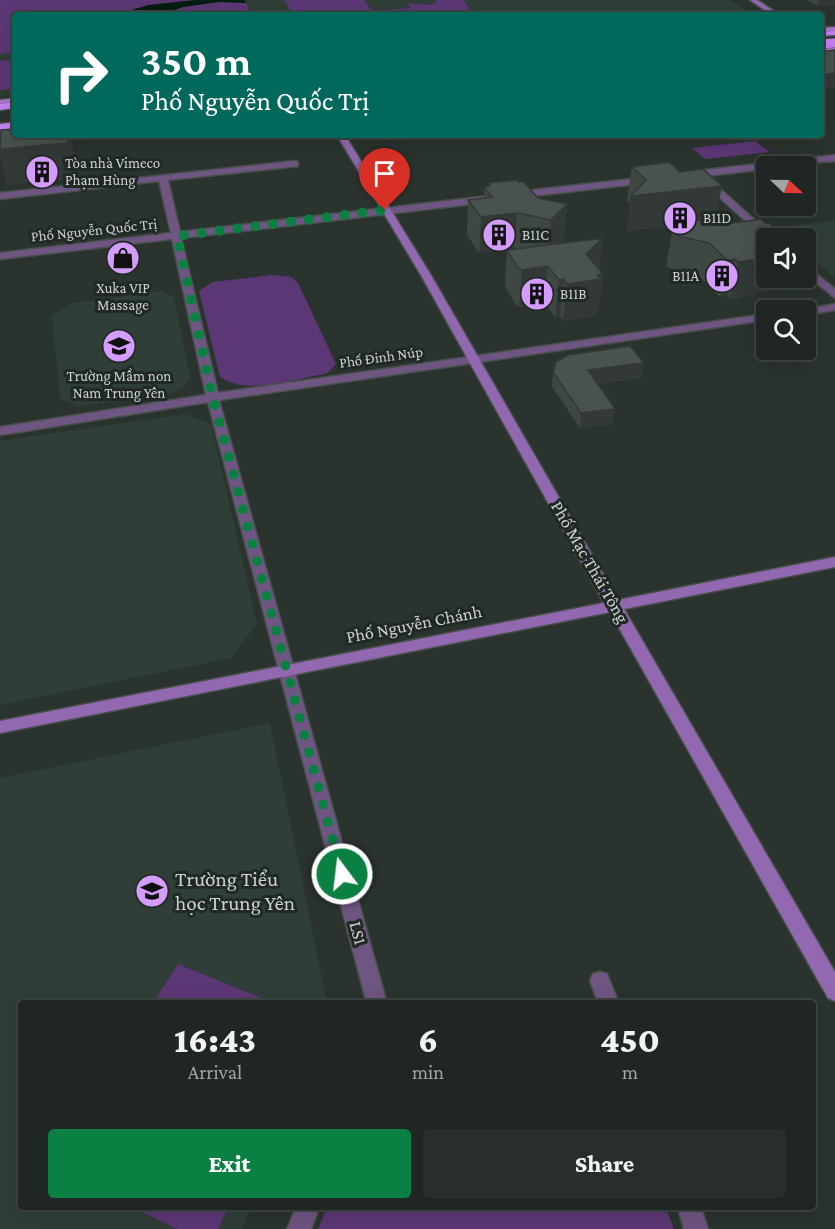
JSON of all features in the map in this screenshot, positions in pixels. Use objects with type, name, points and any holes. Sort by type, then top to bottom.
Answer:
[{"type":"street","points":[[753,0],[772,12]]},
{"type":"street","name":"Phố Mạc Thái Tông","points":[[343,138],[428,277],[472,359],[616,606],[835,991]]},
{"type":"street","points":[[675,177],[835,158]]},
{"type":"street","points":[[0,196],[295,164]]},
{"type":"street","points":[[699,174],[760,228]]},
{"type":"street","name":"Phố Nguyễn Quốc Trị","points":[[0,256],[663,178]]},
{"type":"street","name":"LS1","points":[[163,179],[213,399],[376,1000]]},
{"type":"street","points":[[816,278],[835,295]]},
{"type":"street","points":[[816,310],[835,307]]},
{"type":"street","name":"Phố Đinh Núp","points":[[0,431],[756,318]]},
{"type":"street","name":"Phố Nguyễn Chánh","points":[[0,727],[287,668],[835,562]]},
{"type":"street","points":[[600,981],[607,1000]]},
{"type":"street","points":[[298,1229],[307,1210]]},
{"type":"street","points":[[691,1210],[696,1229]]},
{"type":"shaded area","points":[[0,0],[730,0],[749,12],[12,12],[12,95],[0,96]]},
{"type":"shaded area","points":[[0,0],[196,0],[149,5],[124,12],[12,12],[12,52],[0,54]]},
{"type":"shaded area","points":[[196,0],[244,0],[246,3],[219,2],[183,7],[169,12],[124,12],[149,5]]},
{"type":"shaded area","points":[[284,0],[364,0],[372,11],[411,8],[408,3],[429,5],[437,2],[435,0],[464,0],[472,12],[291,12]]},
{"type":"shaded area","points":[[226,1],[246,3],[250,12],[169,12],[183,7]]},
{"type":"shaded area","points":[[12,60],[12,89],[0,90],[0,61]]},
{"type":"shaded area","points":[[755,141],[770,152],[705,159],[692,148]]},
{"type":"shaded area","points":[[835,220],[835,278],[816,262],[816,228],[776,228]]},
{"type":"shaded area","points":[[272,275],[291,277],[298,283],[336,364],[328,373],[282,383],[256,386],[231,382],[220,377],[199,291],[213,282]]},
{"type":"shaded area","name":"Trường Mầm non Nam Trung Yên","points":[[162,291],[174,297],[190,377],[186,385],[178,391],[167,394],[78,406],[60,398],[52,315],[73,303]]},
{"type":"shaded area","points":[[185,414],[211,424],[257,624],[231,658],[0,705],[0,441]]},
{"type":"shaded area","name":"Trường Tiểu học Trung Yên","points":[[270,723],[326,1000],[18,1000],[18,1210],[250,1210],[242,1229],[0,1229],[0,778]]},
{"type":"shaded area","points":[[178,964],[266,1000],[155,1000]]},
{"type":"shaded area","points":[[138,1210],[227,1210],[218,1229],[177,1229]]},
{"type":"shaded area","points":[[326,1210],[667,1210],[674,1229],[318,1229]]},
{"type":"building","points":[[835,50],[835,73],[824,74],[824,51]]},
{"type":"building","points":[[12,129],[12,138],[67,138],[67,143],[0,149],[1,130]]},
{"type":"building","points":[[669,162],[680,172],[703,169],[722,186],[631,196],[646,180],[632,167]]},
{"type":"building","points":[[517,180],[524,182],[538,198],[567,204],[551,220],[517,213],[481,217],[468,200],[492,197],[484,187],[490,186],[488,183]]},
{"type":"building","points":[[685,217],[720,225],[761,219],[775,228],[756,228],[756,259],[738,262],[735,259],[727,260],[709,243],[678,236],[679,233],[672,232]]},
{"type":"building","points":[[603,238],[586,254],[603,274],[597,275],[601,279],[567,284],[564,279],[559,280],[548,266],[522,270],[518,268],[507,250]]},
{"type":"building","points":[[630,346],[644,363],[588,370],[615,409],[581,413],[553,372],[556,362],[568,355]]},
{"type":"place","name":"Tòa nhà Vimeco Phạm Hùng","points":[[42,172]]},
{"type":"place","name":"B11D","points":[[680,218]]},
{"type":"place","name":"B11C","points":[[499,235]]},
{"type":"place","name":"Xuka VIP Massage","points":[[123,258]]},
{"type":"place","name":"B11A","points":[[722,276]]},
{"type":"place","name":"B11B","points":[[537,294]]},
{"type":"place","name":"Trường Mầm non Nam Trung Yên","points":[[119,346]]},
{"type":"place","name":"Trường Tiểu học Trung Yên","points":[[152,891]]},
{"type":"route","points":[[342,874],[213,399],[177,236],[385,210]]}]
